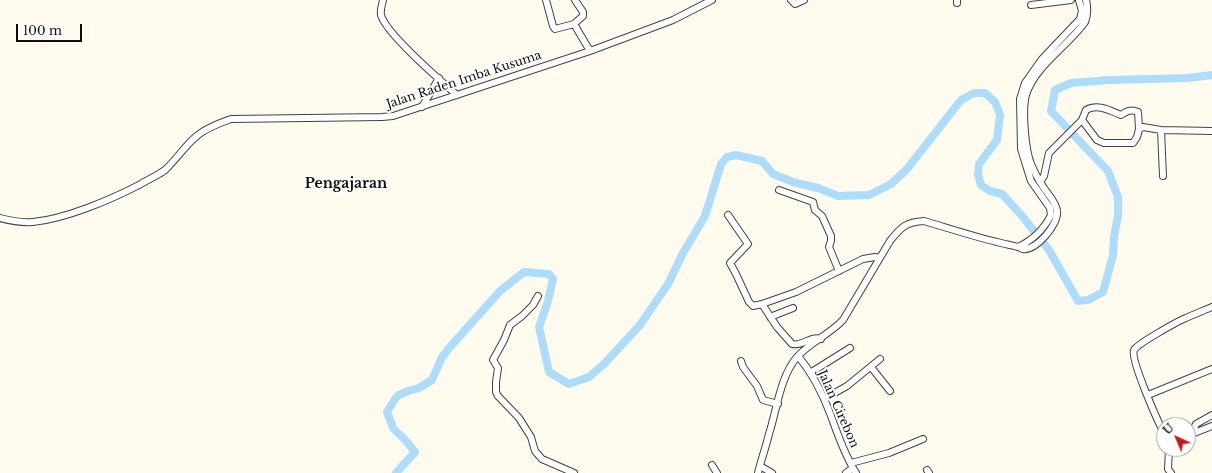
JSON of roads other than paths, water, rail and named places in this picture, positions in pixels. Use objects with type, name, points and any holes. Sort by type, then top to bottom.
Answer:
[{"type":"street","points":[[382,0],[381,15],[391,32],[457,95]]},
{"type":"street","points":[[546,0],[554,28],[561,28],[574,24],[584,16],[576,0]]},
{"type":"street","name":"Jalan Raden Imba Kusuma","points":[[0,218],[15,222],[32,223],[69,214],[106,200],[156,176],[176,159],[198,135],[217,124],[231,119],[393,116],[590,51],[673,20],[712,0]]},
{"type":"street","points":[[791,0],[795,4],[804,0]]},
{"type":"street","points":[[1031,4],[1072,0]]},
{"type":"street","points":[[1018,247],[1034,237],[1044,227],[1051,215],[1051,210],[1031,181],[1024,160],[1020,140],[1020,99],[1025,83],[1042,59],[1080,19],[1082,11],[1079,0]]},
{"type":"street","points":[[758,473],[783,382],[790,366],[806,349],[836,328],[846,316],[879,258],[897,231],[904,225],[924,221],[994,242],[1025,249],[1037,244],[1050,232],[1055,223],[1057,211],[1053,200],[1040,182],[1028,156],[1024,106],[1029,88],[1040,72],[1085,22],[1088,16],[1086,0]]},
{"type":"street","points":[[574,24],[590,51]]},
{"type":"street","points":[[422,107],[439,78]]},
{"type":"street","points":[[1040,182],[1044,176],[1050,153],[1080,122],[1086,110],[1091,108],[1109,109],[1120,115],[1128,110],[1138,112],[1138,137],[1133,143],[1104,142],[1094,138],[1080,122]]},
{"type":"street","points":[[1139,129],[1143,127],[1162,130],[1212,132]]},
{"type":"street","points":[[1162,130],[1163,176]]},
{"type":"street","points":[[779,190],[813,202],[815,210],[822,216],[831,236],[829,247],[839,271]]},
{"type":"street","points":[[728,215],[748,244],[730,262],[730,265],[736,274],[749,302],[753,306],[796,292],[863,259],[875,257],[879,258]]},
{"type":"street","points":[[538,296],[522,316],[510,325],[493,360],[498,368],[496,392],[500,399],[519,418],[531,437],[535,451],[542,459],[574,473]]},
{"type":"street","points":[[762,304],[777,327],[794,345],[812,338],[819,337],[821,339]]},
{"type":"street","points":[[1156,417],[1136,365],[1133,355],[1134,350],[1136,347],[1186,318],[1212,307]]},
{"type":"street","points":[[770,317],[793,308]]},
{"type":"street","points":[[810,373],[850,348]]},
{"type":"street","name":"Jalan Cirebon","points":[[798,356],[810,373],[824,399],[839,440],[853,468]]},
{"type":"street","points":[[824,399],[847,386],[880,360]]},
{"type":"street","points":[[741,361],[743,367],[758,386],[763,400],[778,404]]},
{"type":"street","points":[[871,367],[890,391]]},
{"type":"street","points":[[1148,395],[1212,368]]},
{"type":"street","points":[[1196,424],[1212,415]]},
{"type":"street","points":[[1196,433],[1212,426]]},
{"type":"street","points":[[846,473],[853,468],[923,439]]},
{"type":"street","points":[[1169,457],[1169,473]]},
{"type":"street","points":[[712,465],[716,473]]},
{"type":"street","points":[[760,466],[772,473]]},
{"type":"waterway","points":[[396,473],[415,452],[393,428],[387,412],[395,399],[399,395],[419,388],[432,380],[442,357],[450,347],[500,291],[524,272],[549,274],[553,279],[548,301],[539,327],[549,372],[569,384],[589,377],[605,363],[640,325],[668,284],[683,253],[705,216],[721,164],[727,157],[736,155],[762,161],[773,174],[838,196],[869,195],[891,184],[907,169],[961,100],[974,93],[985,93],[995,102],[1000,115],[997,140],[979,164],[978,175],[981,185],[990,191],[1002,194],[1023,217],[1049,250],[1078,301],[1088,300],[1103,292],[1113,255],[1114,236],[1118,216],[1118,197],[1108,171],[1051,111],[1055,90],[1071,83],[1109,80],[1188,78],[1212,75]]},
{"type":"district","name":"Pengajaran","points":[[346,184]]}]
